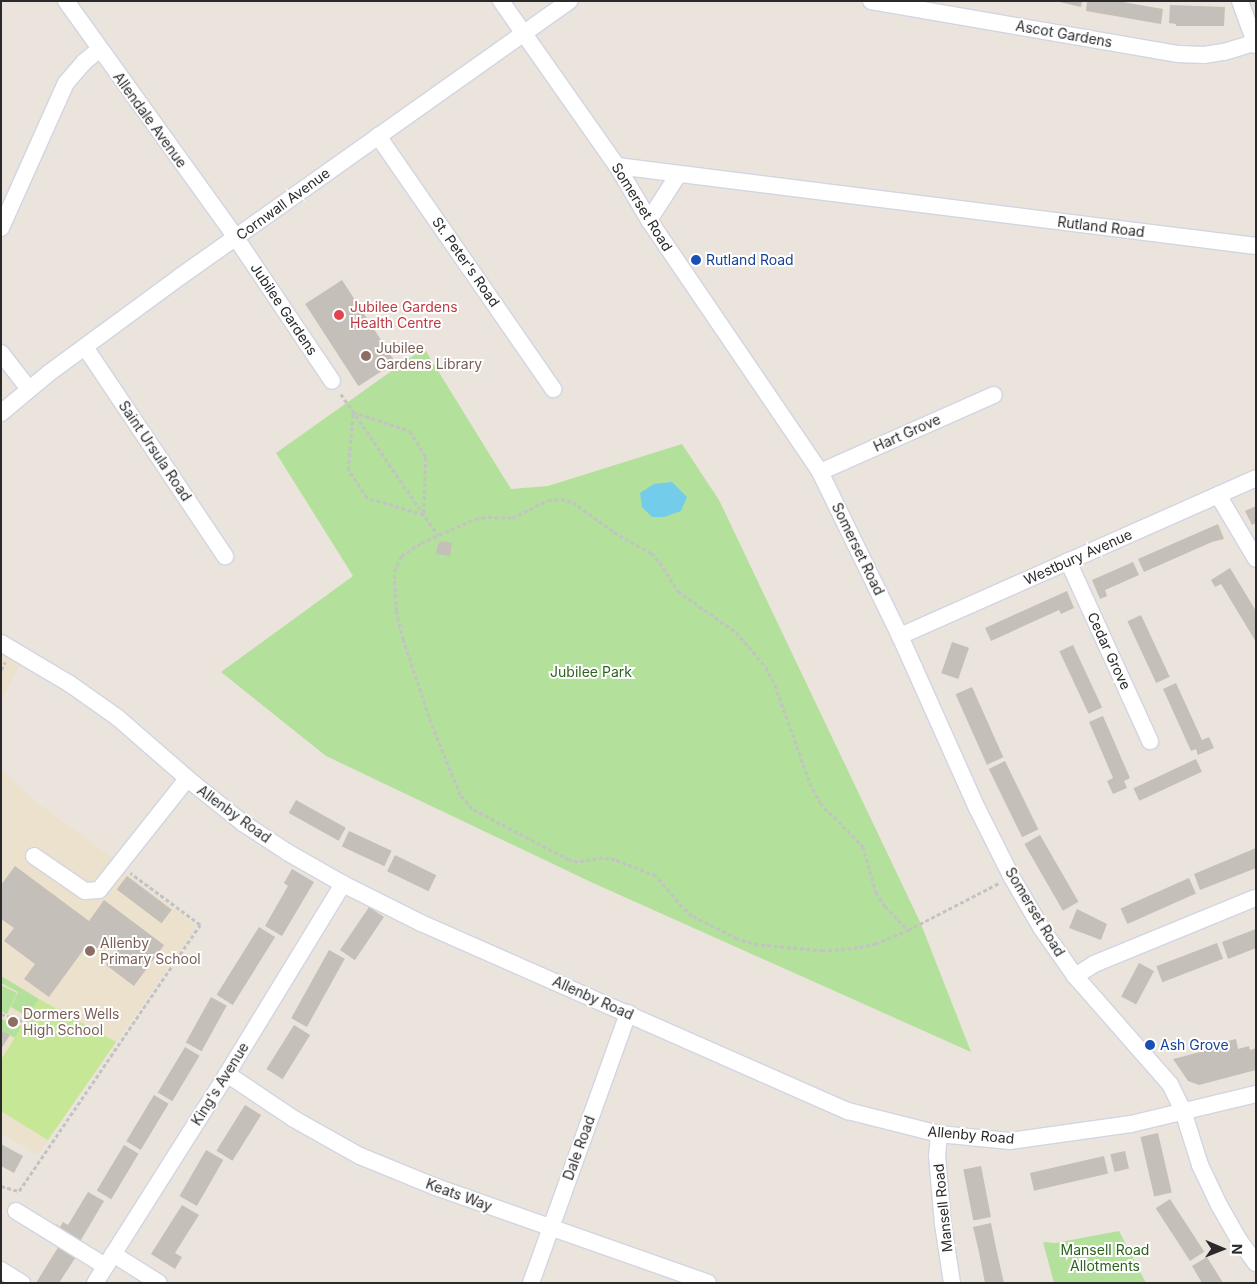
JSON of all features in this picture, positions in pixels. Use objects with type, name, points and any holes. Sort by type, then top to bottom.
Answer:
[{"type":"street","name":"Allendale Avenue","points":[[66,1],[99,50],[236,238]]},
{"type":"street","name":"Somerset Road","points":[[501,1],[617,166],[649,220],[820,472],[900,636],[977,808],[1011,876],[1042,929],[1075,976],[1170,1084],[1183,1111],[1200,1165],[1219,1205],[1239,1240],[1256,1263]]},
{"type":"street","name":"Cornwall Avenue","points":[[1,414],[29,389],[84,347],[378,136],[526,35],[570,1]]},
{"type":"street","name":"Ascot Gardens","points":[[871,1],[1178,54],[1204,55],[1224,52],[1255,43]]},
{"type":"street","points":[[1240,1],[1255,43]]},
{"type":"street","points":[[1,228],[66,83],[84,62],[99,50]]},
{"type":"street","name":"St. Peter's Road","points":[[378,136],[553,389]]},
{"type":"street","name":"Rutland Road","points":[[617,166],[1256,246]]},
{"type":"street","points":[[649,220],[678,175]]},
{"type":"street","name":"Jubilee Gardens","points":[[236,238],[332,381]]},
{"type":"street","name":"Saint Ursula Road","points":[[84,347],[225,556]]},
{"type":"street","points":[[1,353],[29,389]]},
{"type":"street","name":"Hart Grove","points":[[820,472],[994,394]]},
{"type":"street","name":"Westbury Avenue","points":[[900,636],[1256,478]]},
{"type":"street","points":[[1218,495],[1256,559]]},
{"type":"street","name":"Cedar Grove","points":[[1068,562],[1150,741]]},
{"type":"street","name":"Allenby Road","points":[[1,643],[70,684],[118,718],[187,779],[243,823],[287,852],[343,884],[421,923],[848,1111],[939,1134],[1010,1141],[1131,1124],[1256,1094]]},
{"type":"street","points":[[34,856],[85,891],[99,890],[187,779]]},
{"type":"street","name":"King's Avenue","points":[[95,1283],[227,1074],[343,884]]},
{"type":"street","points":[[1075,976],[1094,964],[1255,898]]},
{"type":"street","name":"Dale Road","points":[[531,1283],[628,1013]]},
{"type":"street","name":"Keats Way","points":[[227,1074],[294,1119],[360,1156],[436,1187],[708,1283]]},
{"type":"street","name":"Mansell Road","points":[[939,1134],[937,1156],[943,1224],[952,1283]]},
{"type":"street","points":[[16,1211],[109,1260],[159,1283]]},
{"type":"street","points":[[1,1270],[22,1283]]},
{"type":"path","points":[[332,381],[438,534]]},
{"type":"path","points":[[353,412],[410,431],[426,457],[424,515]]},
{"type":"path","points":[[353,412],[348,470],[367,498],[424,515]]},
{"type":"path","points":[[909,930],[885,906],[876,892],[863,846],[820,803],[810,783],[775,685],[766,666],[736,632],[678,591],[660,562],[651,553],[614,532],[574,502],[561,499],[548,500],[512,518],[488,517],[475,519],[438,534],[401,556],[394,572],[396,611],[403,640],[433,729],[460,795],[472,809],[569,860],[578,862],[603,858],[615,860],[656,876],[682,908],[692,916],[737,939],[758,945],[823,951],[858,948],[876,944],[909,930],[1011,876]]},
{"type":"path","points":[[1,1186],[19,1191],[200,925],[126,871]]},
{"type":"path","points":[[1,1014],[24,1022]]},
{"type":"shaded area","points":[[1,649],[22,661],[1,701]]},
{"type":"shaded area","name":"Allenby Primary School","points":[[1,769],[36,802],[125,867],[123,871],[197,926],[38,1155],[1,1133]]},
{"type":"green space","name":"Jubilee Park","points":[[424,348],[511,489],[548,486],[682,444],[719,500],[921,924],[971,1052],[593,883],[326,756],[221,672],[353,576],[276,453]]},
{"type":"green space","points":[[1,976],[39,999],[28,1017],[11,1007],[18,992],[1,983]]},
{"type":"green space","points":[[1,985],[17,993],[7,1014],[1,1011]]},
{"type":"green space","points":[[39,999],[116,1042],[48,1140],[1,1111],[1,1060]]},
{"type":"green space","points":[[1,1019],[22,1026],[15,1038],[1,1030]]},
{"type":"green space","name":"Mansell Road Allotments","points":[[1119,1231],[1146,1283],[1054,1283],[1043,1242],[1055,1243]]},
{"type":"water","points":[[672,482],[687,497],[681,511],[664,517],[652,517],[642,507],[640,493],[654,484]]},
{"type":"building","points":[[1055,1],[1082,1],[1081,7]]},
{"type":"building","points":[[1087,1],[1117,1],[1163,9],[1161,24],[1086,11]]},
{"type":"building","points":[[1170,5],[1225,7],[1224,26],[1176,26],[1176,24],[1169,23]]},
{"type":"building","points":[[342,280],[395,362],[358,386],[305,304]]},
{"type":"building","points":[[1256,506],[1256,523],[1252,525],[1245,511]]},
{"type":"building","points":[[1218,524],[1224,539],[1212,542],[1144,572],[1138,559]]},
{"type":"building","points":[[442,541],[452,543],[450,556],[436,554],[438,544]]},
{"type":"building","points":[[1133,562],[1139,575],[1105,590],[1107,596],[1100,599],[1092,580]]},
{"type":"building","points":[[1230,568],[1256,611],[1256,642],[1221,584],[1215,587],[1211,580]]},
{"type":"building","points":[[1067,591],[1074,608],[1061,614],[1059,610],[991,641],[985,628]]},
{"type":"building","points":[[1141,615],[1170,677],[1156,683],[1127,621]]},
{"type":"building","points":[[952,642],[969,648],[958,679],[941,673]]},
{"type":"building","points":[[1073,645],[1102,708],[1089,714],[1059,651]]},
{"type":"building","points":[[1176,683],[1202,740],[1209,737],[1214,748],[1198,755],[1196,749],[1191,751],[1163,689]]},
{"type":"building","points":[[972,687],[1003,757],[987,765],[956,694]]},
{"type":"building","points":[[1103,716],[1130,778],[1124,781],[1127,788],[1113,794],[1107,781],[1113,778],[1089,722]]},
{"type":"building","points":[[1196,759],[1202,772],[1139,801],[1133,788]]},
{"type":"building","points":[[1005,761],[1038,829],[1022,837],[989,769]]},
{"type":"building","points":[[296,800],[346,828],[339,841],[289,813]]},
{"type":"building","points":[[349,831],[392,851],[384,866],[342,846]]},
{"type":"building","points":[[1040,835],[1078,902],[1063,911],[1024,844]]},
{"type":"building","points":[[1256,848],[1256,868],[1200,890],[1194,874]]},
{"type":"building","points":[[395,855],[436,875],[428,891],[387,871]]},
{"type":"building","points":[[15,866],[89,921],[104,900],[164,945],[134,986],[106,965],[120,947],[106,937],[95,951],[87,945],[49,997],[24,979],[35,964],[4,941],[14,928],[1,919],[1,885]]},
{"type":"building","points":[[292,869],[314,882],[282,936],[265,926],[288,886],[284,883]]},
{"type":"building","points":[[127,876],[172,910],[161,923],[117,890]]},
{"type":"building","points":[[1189,878],[1196,894],[1127,924],[1120,909]]},
{"type":"building","points":[[369,907],[384,917],[355,960],[340,950]]},
{"type":"building","points":[[1077,909],[1107,924],[1101,940],[1069,928]]},
{"type":"building","points":[[259,927],[275,937],[233,1005],[217,995]]},
{"type":"building","points":[[1256,929],[1256,948],[1228,959],[1222,942]]},
{"type":"building","points":[[1217,943],[1223,959],[1162,982],[1156,966]]},
{"type":"building","points":[[329,950],[345,959],[307,1027],[291,1018]]},
{"type":"building","points":[[1139,963],[1154,971],[1136,1005],[1121,997]]},
{"type":"building","points":[[211,997],[227,1006],[202,1051],[186,1042]]},
{"type":"building","points":[[294,1025],[310,1035],[283,1079],[266,1069]]},
{"type":"building","points":[[1,1030],[10,1035],[1,1049]]},
{"type":"building","points":[[1236,1039],[1238,1049],[1249,1046],[1250,1050],[1256,1048],[1256,1070],[1199,1085],[1188,1081],[1173,1059],[1216,1048],[1215,1044]]},
{"type":"building","points":[[185,1047],[200,1056],[172,1101],[158,1092]]},
{"type":"building","points":[[154,1095],[169,1104],[141,1150],[126,1141]]},
{"type":"building","points":[[245,1105],[261,1115],[232,1161],[216,1151]]},
{"type":"building","points":[[1158,1133],[1172,1192],[1154,1196],[1140,1137]]},
{"type":"building","points":[[1,1144],[23,1156],[14,1173],[1,1166]]},
{"type":"building","points":[[124,1145],[139,1154],[111,1199],[97,1190]]},
{"type":"building","points":[[206,1150],[223,1160],[197,1206],[179,1196]]},
{"type":"building","points":[[1125,1151],[1129,1169],[1114,1172],[1110,1154]]},
{"type":"building","points":[[1104,1156],[1108,1174],[1034,1191],[1030,1173]]},
{"type":"building","points":[[981,1166],[991,1217],[973,1220],[963,1169]]},
{"type":"building","points":[[88,1192],[104,1201],[78,1245],[52,1230],[56,1224],[60,1227],[63,1222],[68,1225]]},
{"type":"building","points":[[1170,1199],[1204,1252],[1190,1261],[1156,1208]]},
{"type":"building","points":[[182,1205],[199,1215],[175,1253],[182,1257],[175,1269],[151,1254]]},
{"type":"building","points":[[991,1223],[1004,1283],[985,1283],[973,1227]]},
{"type":"building","points":[[62,1241],[79,1252],[59,1283],[36,1283]]},
{"type":"building","points":[[1207,1257],[1223,1283],[1202,1283],[1192,1266]]},
{"type":"place","name":"Rutland Road","points":[[696,260]]},
{"type":"place","name":"Jubilee Gardens Health Centre","points":[[339,315]]},
{"type":"place","name":"Jubilee Gardens Library","points":[[366,356]]},
{"type":"place","name":"Allenby Primary School","points":[[90,951]]},
{"type":"place","name":"Dormers Wells High School","points":[[13,1022]]},
{"type":"place","name":"Ash Grove","points":[[1150,1045]]}]
